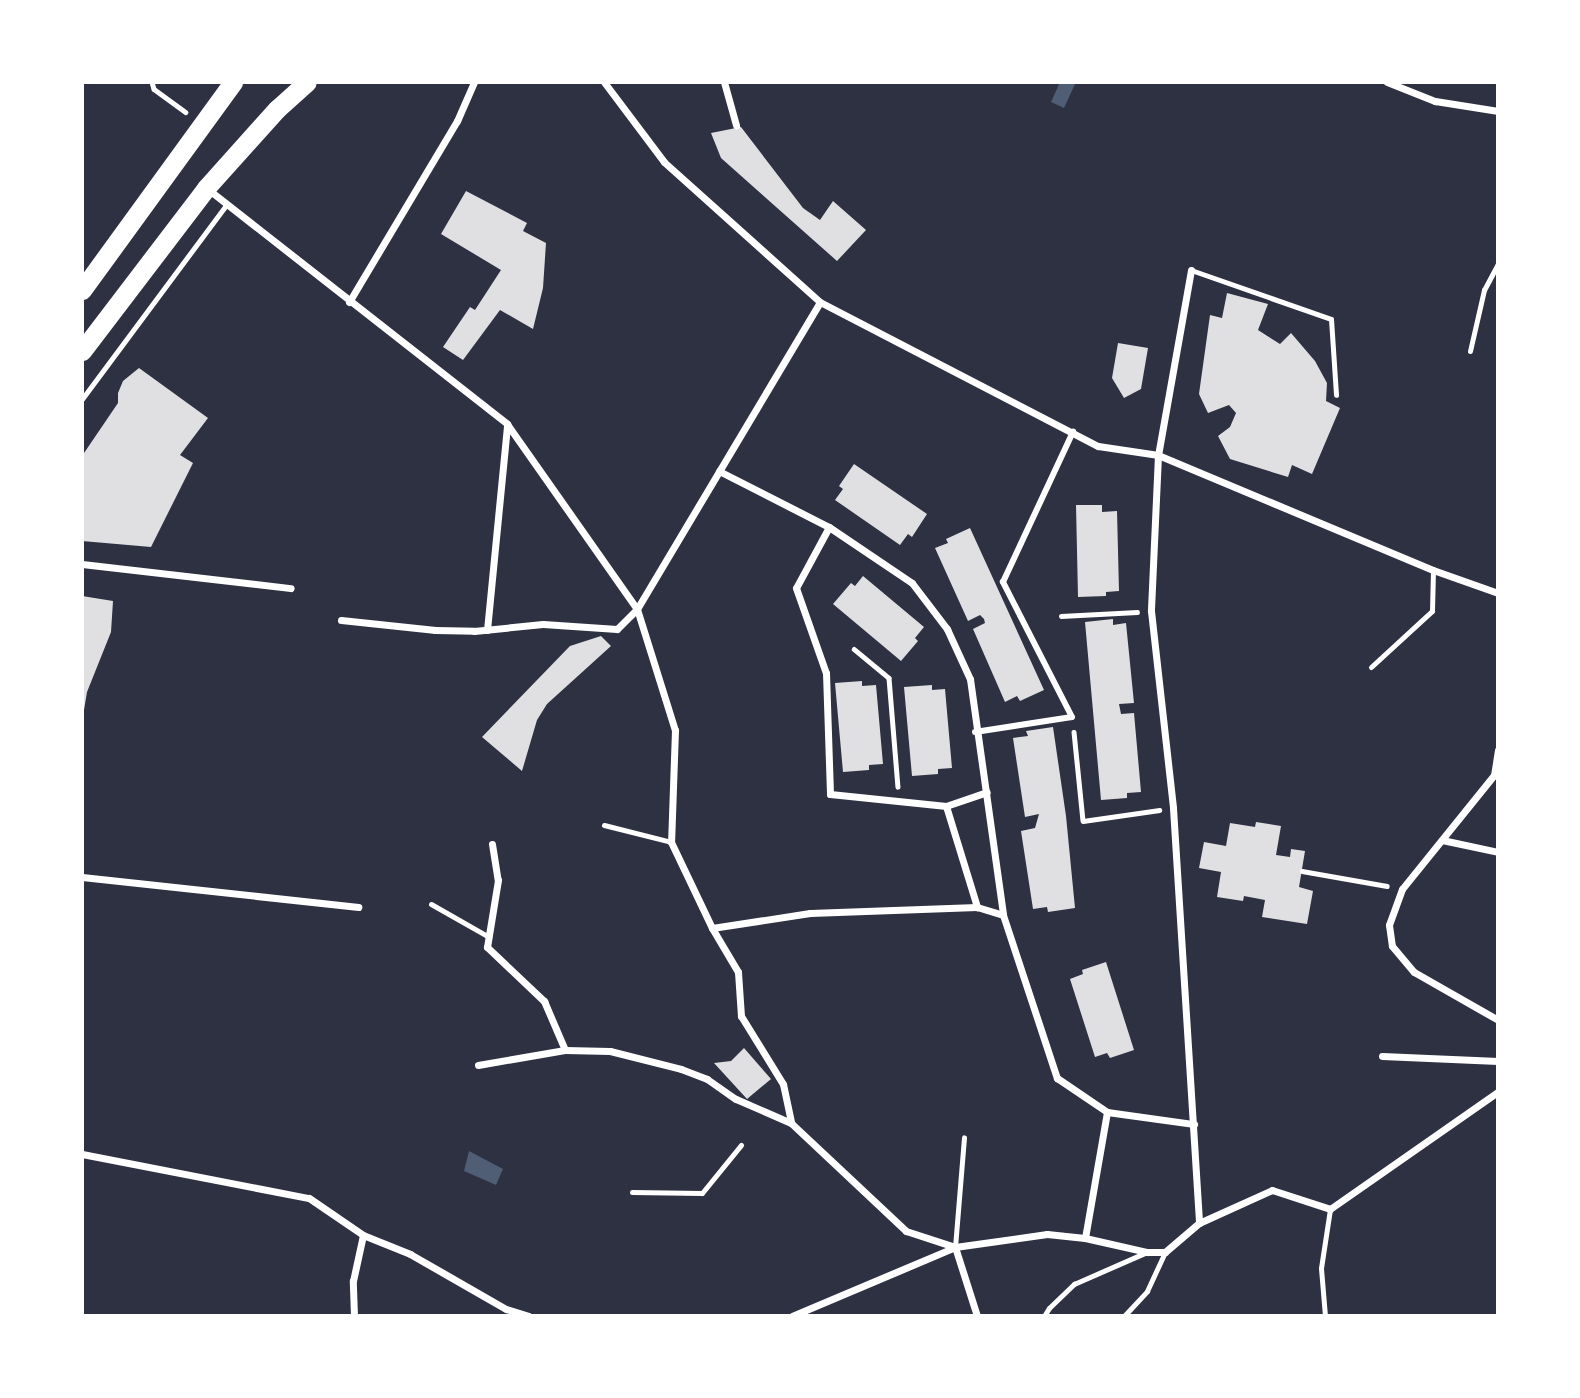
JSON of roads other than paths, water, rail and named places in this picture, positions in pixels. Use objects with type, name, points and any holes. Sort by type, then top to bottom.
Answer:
[{"type":"highway","points":[[82,290],[233,82]]},
{"type":"highway","points":[[82,351],[206,188],[276,109],[307,82]]},
{"type":"street","points":[[349,302],[457,121],[474,82]]},
{"type":"street","points":[[604,82],[664,162],[820,302],[1098,446],[1158,455],[1433,570],[1498,593]]},
{"type":"street","points":[[724,82],[736,125]]},
{"type":"street","points":[[1387,82],[1435,102],[1498,111]]},
{"type":"street","points":[[206,188],[507,424],[638,609],[676,730],[671,842],[712,928],[738,972],[741,1016],[783,1084],[791,1123]]},
{"type":"street","points":[[1191,270],[1158,455],[1151,611],[1173,808],[1199,1223]]},
{"type":"street","points":[[341,620],[435,630],[488,630],[543,624],[617,629],[638,609],[820,302]]},
{"type":"street","points":[[488,630],[507,424]]},
{"type":"street","points":[[975,732],[1072,717],[1003,582],[1073,432]]},
{"type":"street","points":[[719,471],[829,527],[912,583],[947,629],[970,679],[975,732],[987,792],[1003,915],[1056,1078],[1107,1112],[1194,1124]]},
{"type":"street","points":[[829,527],[796,588],[826,673],[830,794],[946,806],[987,792]]},
{"type":"street","points":[[82,564],[291,588]]},
{"type":"street","points":[[1498,750],[1496,776],[1402,889],[1389,925],[1392,946],[1414,971],[1498,1020]]},
{"type":"street","points":[[946,806],[977,907]]},
{"type":"street","points":[[1442,840],[1498,852]]},
{"type":"street","points":[[492,844],[498,880],[487,947],[544,1001],[565,1050]]},
{"type":"street","points":[[82,877],[358,907]]},
{"type":"street","points":[[712,928],[810,913],[977,907],[1003,915]]},
{"type":"street","points":[[478,1065],[565,1050],[610,1051],[681,1069],[791,1123],[906,1231],[955,1247]]},
{"type":"street","points":[[1382,1056],[1498,1061]]},
{"type":"street","points":[[792,1316],[821,1301],[955,1247],[1047,1234],[1085,1238],[1147,1252],[1165,1252],[1199,1223],[1272,1189],[1330,1209],[1498,1092]]},
{"type":"street","points":[[1085,1238],[1107,1112]]},
{"type":"street","points":[[82,1154],[309,1198],[363,1235],[410,1254],[505,1312],[528,1316]]},
{"type":"street","points":[[354,1316],[353,1281],[363,1235]]},
{"type":"street","points":[[955,1247],[977,1316]]},
{"type":"lane","points":[[82,399],[227,204]]},
{"type":"lane","points":[[1470,351],[1484,290],[1498,264]]},
{"type":"lane","points":[[1191,270],[1331,319],[1336,395]]},
{"type":"lane","points":[[1371,667],[1432,611],[1433,570]]},
{"type":"lane","points":[[604,825],[671,842]]},
{"type":"lane","points":[[430,904],[489,937]]},
{"type":"lane","points":[[955,1247],[964,1137]]},
{"type":"lane","points":[[632,1192],[702,1193],[741,1145]]},
{"type":"lane","points":[[1325,1316],[1321,1268],[1330,1209]]},
{"type":"lane","points":[[1045,1316],[1049,1307],[1074,1284],[1147,1252]]},
{"type":"lane","points":[[1124,1316],[1147,1291],[1165,1252]]},
{"type":"water","points":[[1060,82],[1076,82],[1064,108],[1051,102]]},
{"type":"water","points":[[469,1151],[503,1169],[496,1185],[464,1171]]}]
